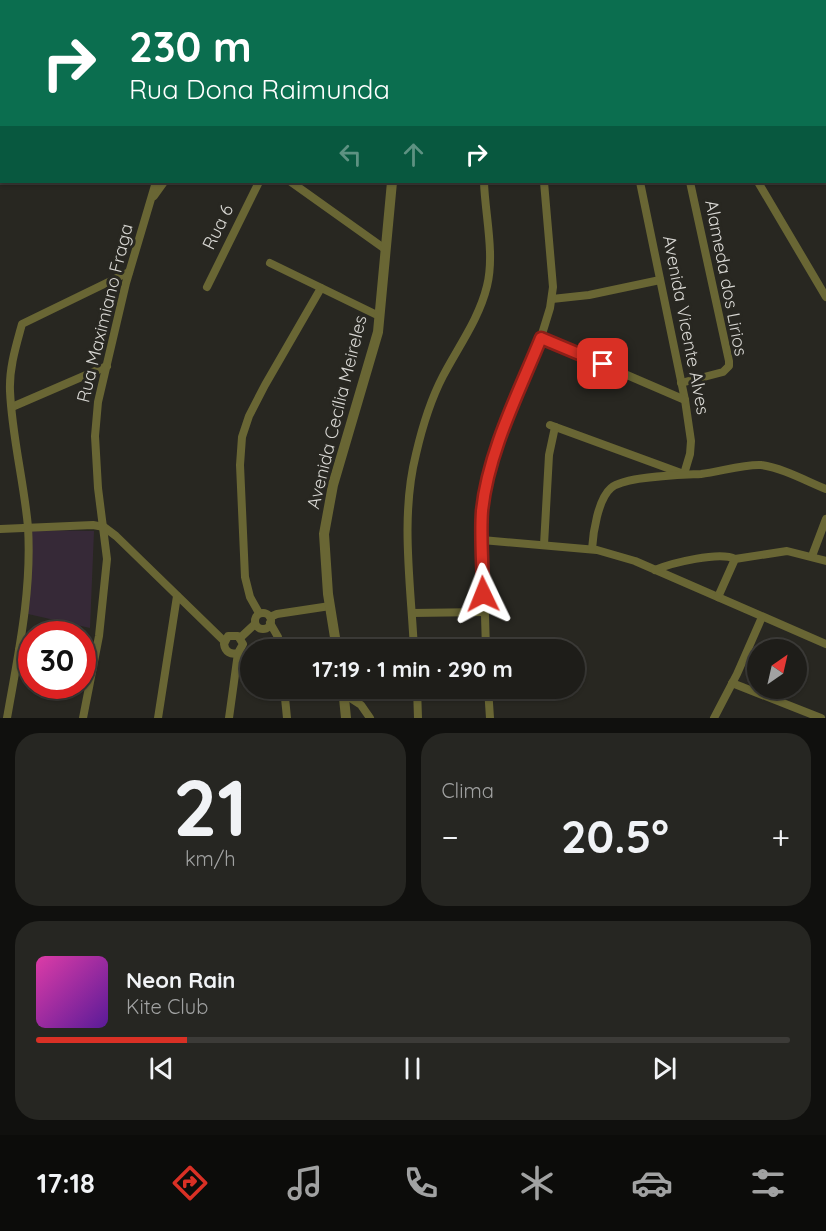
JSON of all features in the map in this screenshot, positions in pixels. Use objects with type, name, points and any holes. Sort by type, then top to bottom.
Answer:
[{"type":"street","name":"Rua Maximiano Fraga","points":[[96,649],[107,558],[94,435],[98,402],[129,272],[156,183]]},
{"type":"street","name":"Rua Maximiano Fraga","points":[[150,202],[163,183]]},
{"type":"street","name":"Rua 6","points":[[207,287],[259,183]]},
{"type":"street","points":[[292,183],[386,249]]},
{"type":"street","name":"Avenida Cecília Meireles","points":[[335,639],[324,534],[333,485],[378,332],[392,183]]},
{"type":"street","points":[[413,639],[407,526],[410,486],[416,454],[442,378],[472,326],[488,285],[489,234],[484,183]]},
{"type":"street","points":[[485,639],[482,511],[498,447],[541,338],[552,299],[553,287],[544,183]]},
{"type":"street","name":"Avenida Vicente Alves","points":[[640,183],[685,400],[691,441],[684,474]]},
{"type":"street","name":"Alameda dos Lirios","points":[[681,383],[723,372],[729,366],[690,183]]},
{"type":"street","points":[[759,183],[826,297]]},
{"type":"street","points":[[270,263],[379,316]]},
{"type":"street","points":[[22,621],[28,572],[28,527],[10,390],[11,365],[22,324],[129,272]]},
{"type":"street","points":[[552,299],[589,296],[660,279]]},
{"type":"street","points":[[259,613],[250,597],[245,577],[240,465],[242,437],[249,416],[265,385],[321,288]]},
{"type":"street","points":[[541,338],[685,400]]},
{"type":"street","points":[[12,407],[107,366]]},
{"type":"street","points":[[544,545],[552,426],[684,474]]},
{"type":"street","points":[[592,549],[593,533],[603,499],[611,488],[621,483],[759,465],[776,469],[826,489]]},
{"type":"street","points":[[812,556],[826,519]]},
{"type":"street","points":[[0,529],[93,525],[104,527],[224,641],[224,648],[228,652],[238,652]]},
{"type":"street","points":[[482,540],[592,549],[635,561],[826,644]]},
{"type":"street","points":[[655,570],[669,564],[720,556],[735,559],[787,551],[826,561]]},
{"type":"street","points":[[718,597],[735,559]]},
{"type":"street","points":[[158,718],[177,596]]},
{"type":"street","points":[[255,624],[263,629],[277,614],[330,606]]},
{"type":"street","points":[[412,613],[484,612]]},
{"type":"street","points":[[259,613],[265,613],[278,639]]},
{"type":"street","points":[[240,638],[255,624],[255,618],[259,613]]},
{"type":"street","points":[[714,718],[762,617]]},
{"type":"street","points":[[224,641],[231,635],[240,638],[243,644],[238,652],[229,718]]},
{"type":"street","points":[[7,718],[18,656]]},
{"type":"street","points":[[732,683],[803,715],[821,718]]},
{"type":"street","name":"Rua Maximiano Fraga","points":[[83,718],[87,699]]},
{"type":"street","points":[[285,699],[287,718]]},
{"type":"street","points":[[344,699],[346,718]]},
{"type":"street","points":[[353,699],[361,705],[370,718]]},
{"type":"street","points":[[417,699],[418,718]]},
{"type":"street","points":[[489,699],[490,718]]},
{"type":"shaded area","points":[[32,530],[94,531],[90,621],[59,621],[28,614]]},
{"type":"route","points":[[483,594],[482,511],[488,480],[508,416],[541,338],[603,364]]}]
